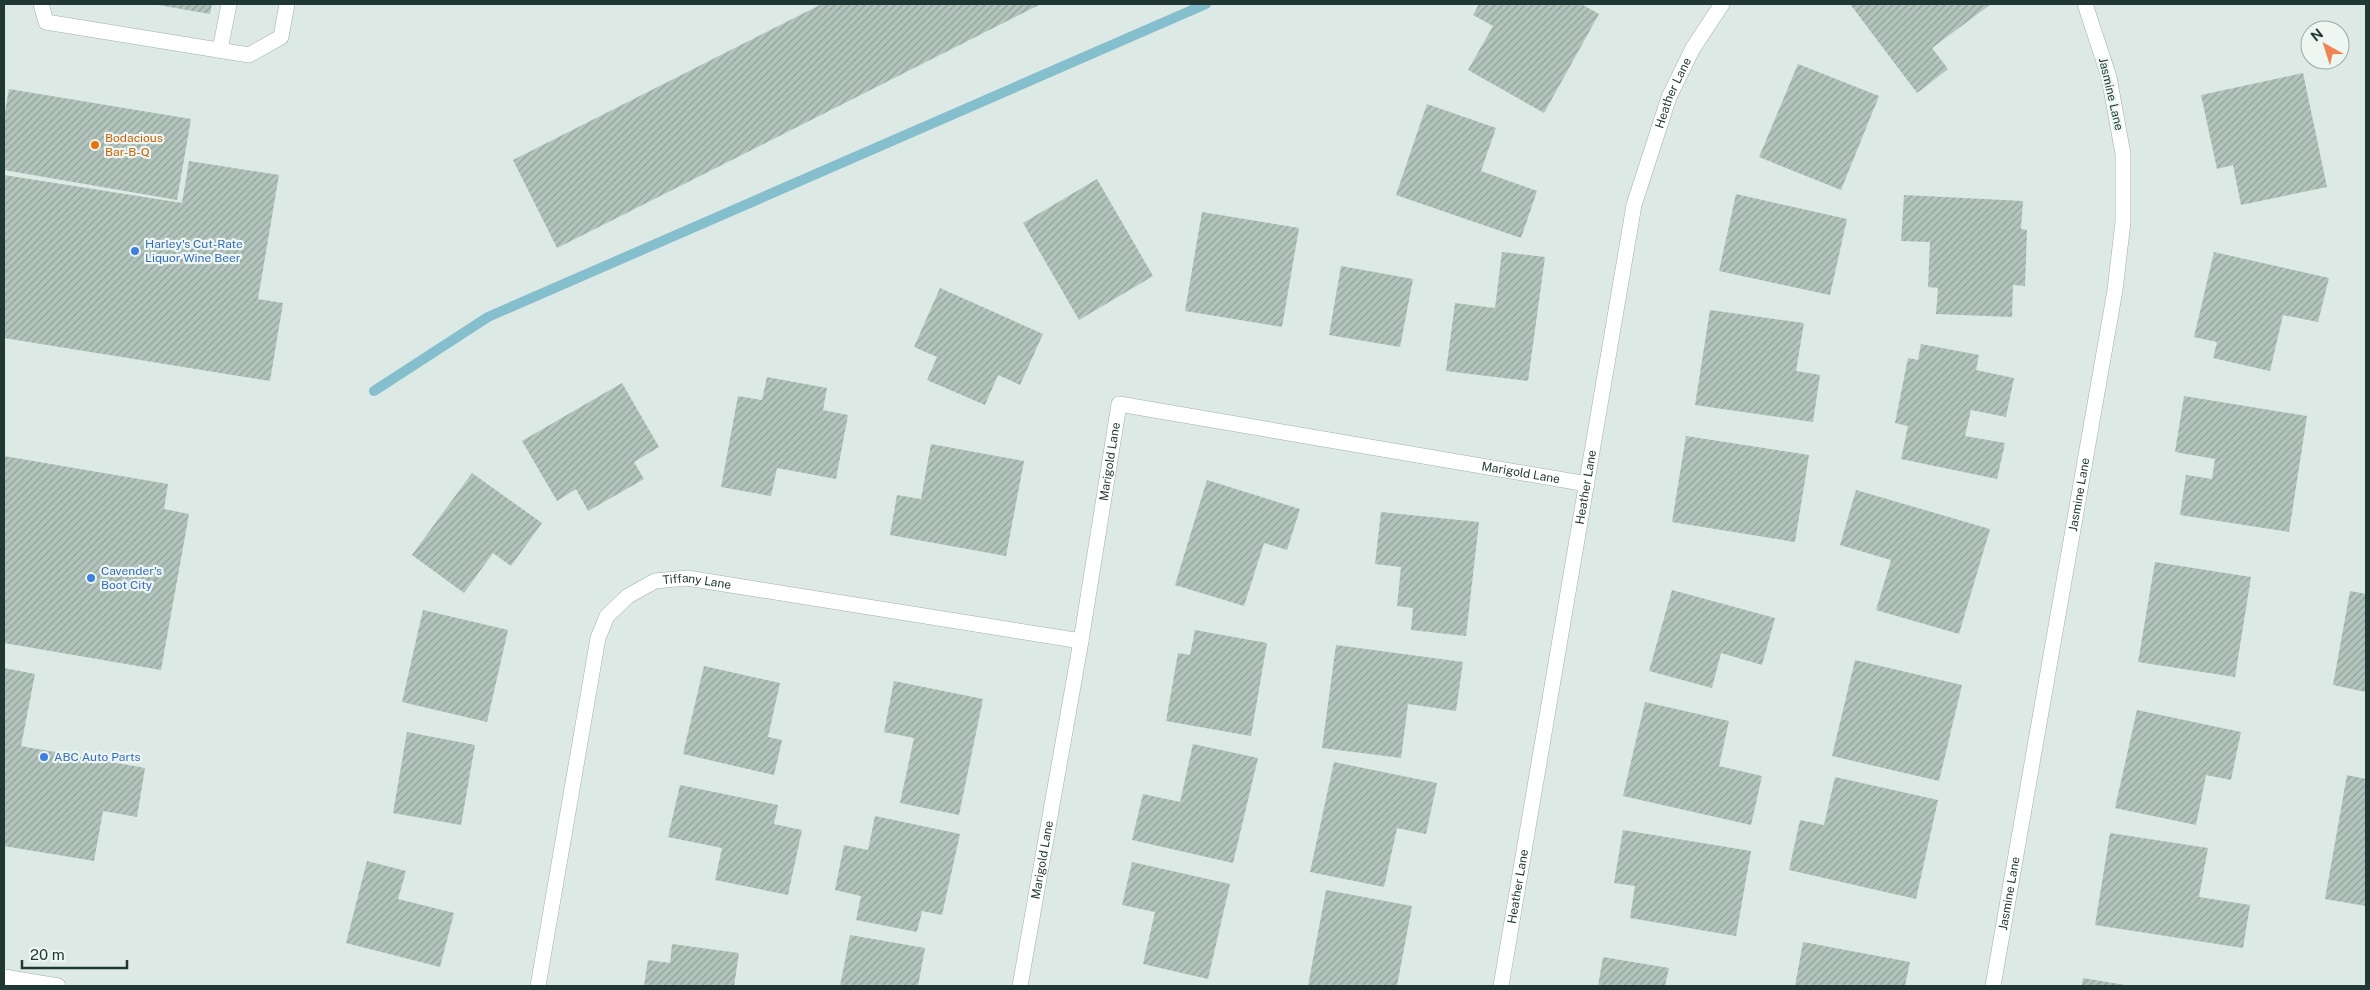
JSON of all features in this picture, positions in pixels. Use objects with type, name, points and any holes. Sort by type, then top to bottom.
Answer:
[{"type":"street","points":[[41,4],[46,22],[249,55],[281,37],[287,4]]},
{"type":"street","points":[[220,50],[229,4]]},
{"type":"street","name":"Heather Lane","points":[[1501,986],[1634,205],[1669,97],[1693,48],[1722,4]]},
{"type":"street","name":"Jasmine Lane","points":[[1993,986],[2116,290],[2123,222],[2123,154],[2108,77],[2085,4]]},
{"type":"street","name":"Marigold Lane","points":[[1020,986],[1081,641],[1119,404],[1586,484]]},
{"type":"street","name":"Tiffany Lane","points":[[538,986],[598,638],[607,616],[628,596],[655,581],[687,578],[1081,641]]},
{"type":"street","points":[[4,977],[18,983],[58,986]]},
{"type":"building","points":[[153,4],[212,4],[210,14]]},
{"type":"building","points":[[822,4],[1041,4],[557,248],[513,160]]},
{"type":"building","points":[[1479,4],[1581,4],[1599,14],[1544,113],[1468,70],[1493,26],[1473,15]]},
{"type":"building","points":[[1850,4],[1991,4],[1932,48],[1948,69],[1917,93]]},
{"type":"building","points":[[1798,64],[1879,96],[1841,190],[1759,157]]},
{"type":"building","points":[[2303,73],[2327,187],[2241,205],[2233,165],[2217,169],[2201,95]]},
{"type":"building","name":"Bodacious Bar-B-Q","points":[[9,89],[191,119],[177,200],[4,170],[4,117]]},
{"type":"building","points":[[1427,104],[1496,128],[1481,171],[1537,191],[1521,238],[1396,195]]},
{"type":"building","name":"Harley's Cut-Rate Liquor Wine Beer","points":[[189,161],[279,175],[258,299],[283,303],[270,381],[4,338],[4,175],[182,203]]},
{"type":"building","points":[[1097,179],[1153,276],[1079,320],[1023,223]]},
{"type":"building","points":[[1736,194],[1847,219],[1830,295],[1719,271]]},
{"type":"building","points":[[1904,195],[2023,201],[2021,229],[2027,230],[2025,286],[2013,285],[2012,317],[1936,314],[1938,288],[1928,287],[1930,242],[1901,241]]},
{"type":"building","points":[[1202,212],[1299,228],[1282,327],[1185,311]]},
{"type":"building","points":[[1502,252],[1545,257],[1528,381],[1446,371],[1455,303],[1495,308]]},
{"type":"building","points":[[2214,252],[2329,278],[2318,322],[2283,315],[2270,371],[2213,358],[2217,342],[2194,337]]},
{"type":"building","points":[[1341,266],[1413,279],[1400,347],[1329,335]]},
{"type":"building","points":[[940,288],[1043,334],[1020,385],[998,375],[985,405],[927,380],[937,357],[914,347]]},
{"type":"building","points":[[1710,310],[1804,323],[1796,371],[1820,375],[1813,422],[1695,405]]},
{"type":"building","points":[[1921,344],[1979,355],[1976,370],[2014,378],[2006,417],[1971,410],[1965,436],[2005,443],[1997,479],[1901,459],[1908,426],[1895,423],[1908,358],[1918,360]]},
{"type":"building","points":[[767,377],[827,388],[823,410],[848,415],[836,479],[777,468],[771,496],[721,487],[738,396],[762,400]]},
{"type":"building","points":[[622,383],[659,447],[634,462],[644,479],[588,511],[576,489],[557,501],[522,441]]},
{"type":"building","points":[[2184,396],[2307,416],[2289,532],[2180,515],[2186,475],[2212,479],[2215,459],[2175,452]]},
{"type":"building","points":[[1686,436],[1809,455],[1795,542],[1672,522]]},
{"type":"building","points":[[931,444],[1024,461],[1006,556],[890,535],[897,495],[921,499]]},
{"type":"building","name":"Cavender's Boot City","points":[[4,456],[168,484],[164,509],[189,514],[161,670],[4,643]]},
{"type":"building","points":[[472,473],[542,523],[511,566],[493,553],[464,593],[412,555]]},
{"type":"building","points":[[1207,480],[1300,509],[1287,550],[1264,543],[1244,606],[1175,585]]},
{"type":"building","points":[[1856,490],[1990,529],[1959,634],[1876,610],[1891,560],[1840,545]]},
{"type":"building","points":[[1381,512],[1479,522],[1466,636],[1411,630],[1413,608],[1397,606],[1401,567],[1375,564]]},
{"type":"building","points":[[2155,562],[2251,577],[2235,677],[2138,662]]},
{"type":"building","points":[[1672,590],[1775,618],[1762,665],[1721,653],[1712,688],[1649,671]]},
{"type":"building","points":[[2350,591],[2366,594],[2366,692],[2333,685]]},
{"type":"building","points":[[423,610],[508,630],[487,722],[402,702]]},
{"type":"building","points":[[1195,630],[1267,643],[1251,736],[1166,721],[1178,653],[1190,655]]},
{"type":"building","points":[[1336,645],[1463,662],[1456,711],[1408,704],[1401,758],[1322,748]]},
{"type":"building","points":[[1855,660],[1962,685],[1939,781],[1832,756]]},
{"type":"building","points":[[704,666],[780,683],[768,737],[782,740],[774,775],[683,754]]},
{"type":"building","name":"ABC Auto Parts","points":[[4,668],[35,674],[21,746],[145,768],[137,817],[103,811],[94,861],[4,846]]},
{"type":"building","points":[[894,681],[983,699],[959,815],[900,803],[914,738],[884,732]]},
{"type":"building","points":[[1645,702],[1729,721],[1719,766],[1762,776],[1751,825],[1623,796]]},
{"type":"building","points":[[2137,710],[2241,732],[2231,780],[2206,775],[2196,825],[2115,808]]},
{"type":"building","points":[[407,732],[475,745],[461,825],[393,813]]},
{"type":"building","points":[[1193,744],[1258,758],[1233,863],[1132,840],[1143,794],[1180,802]]},
{"type":"building","points":[[1334,762],[1437,783],[1426,834],[1397,828],[1384,887],[1310,872]]},
{"type":"building","points":[[2347,775],[2366,779],[2366,906],[2325,899]]},
{"type":"building","points":[[1835,777],[1938,800],[1916,899],[1789,870],[1800,820],[1824,825]]},
{"type":"building","points":[[680,785],[778,805],[774,824],[802,830],[788,895],[715,880],[722,848],[668,837]]},
{"type":"building","points":[[875,816],[960,834],[942,915],[922,911],[917,932],[856,920],[861,896],[835,890],[844,845],[868,850]]},
{"type":"building","points":[[1623,830],[1751,851],[1736,936],[1630,918],[1635,886],[1614,883]]},
{"type":"building","points":[[2110,833],[2208,848],[2199,897],[2250,905],[2243,948],[2095,925]]},
{"type":"building","points":[[367,861],[406,871],[398,899],[454,913],[440,967],[346,943]]},
{"type":"building","points":[[1132,862],[1230,884],[1208,979],[1143,964],[1155,912],[1122,905]]},
{"type":"building","points":[[1326,890],[1412,906],[1397,986],[1308,986]]},
{"type":"building","points":[[850,935],[925,948],[918,986],[840,986]]},
{"type":"building","points":[[1803,942],[1910,962],[1905,986],[1795,986]]},
{"type":"building","points":[[672,944],[739,953],[734,986],[644,986],[648,960],[670,963]]},
{"type":"building","points":[[1603,957],[1669,968],[1665,986],[1598,986]]},
{"type":"building","points":[[2083,978],[2125,985],[2125,986],[2082,986]]},
{"type":"waterway","points":[[374,391],[488,317],[1206,4]]},
{"type":"place","name":"Bodacious Bar-B-Q","points":[[95,145]]},
{"type":"place","name":"Harley's Cut-Rate Liquor Wine Beer","points":[[135,251]]},
{"type":"place","name":"Cavender's Boot City","points":[[91,578]]},
{"type":"place","name":"ABC Auto Parts","points":[[44,757]]}]
